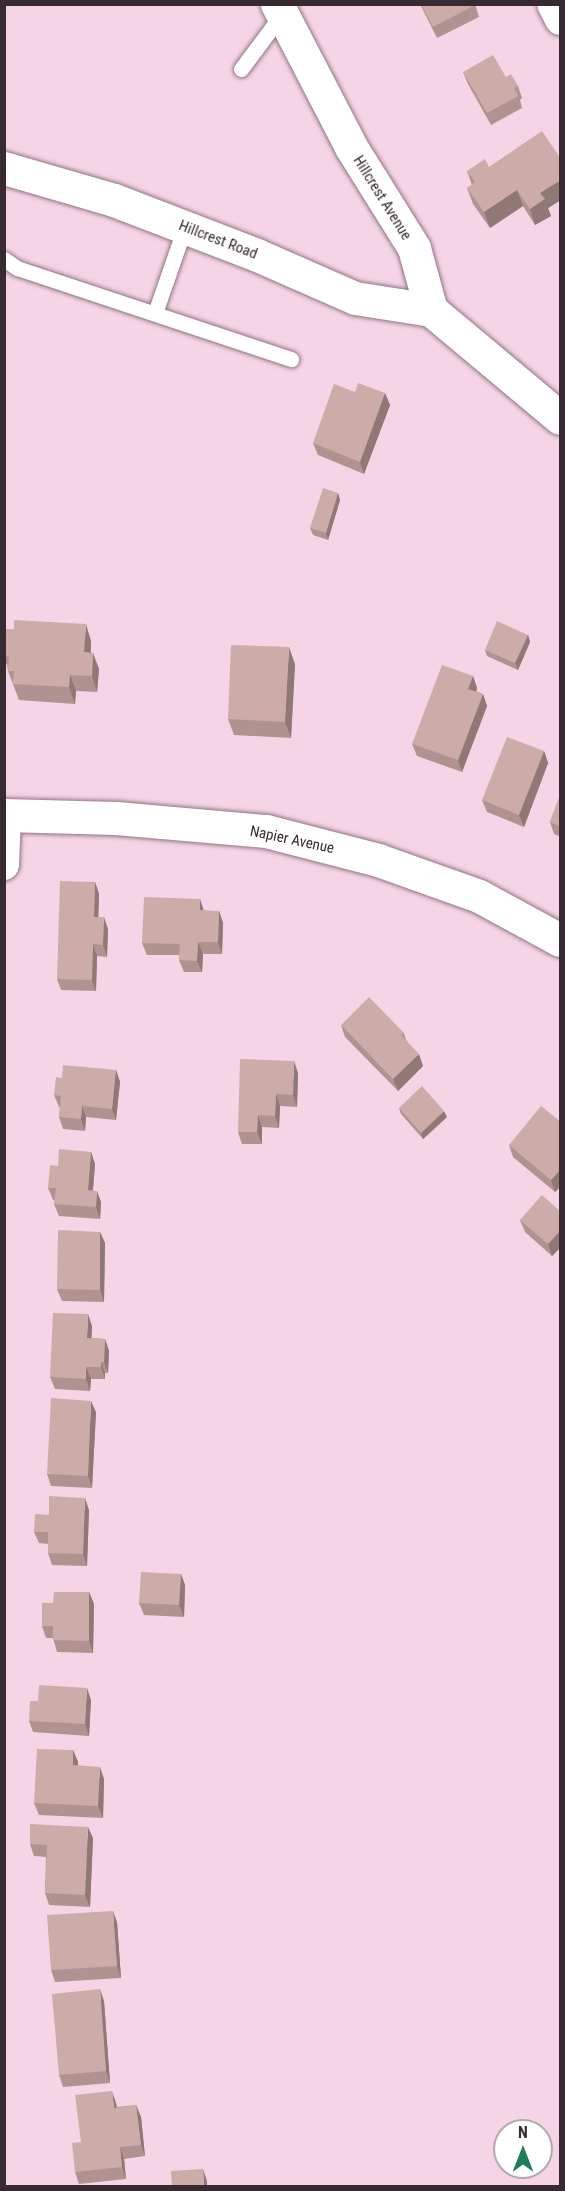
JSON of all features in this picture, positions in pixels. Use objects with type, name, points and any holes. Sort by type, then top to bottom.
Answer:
[{"type":"street","points":[[552,4],[561,20]]},
{"type":"street","name":"Hillcrest Avenue","points":[[279,9],[351,147],[414,248],[431,310]]},
{"type":"street","name":"Hillcrest Road","points":[[4,168],[114,200],[257,255],[355,298],[431,310]]},
{"type":"street","points":[[431,310],[561,418]]},
{"type":"street","points":[[4,865],[5,815]]},
{"type":"street","name":"Napier Avenue","points":[[5,815],[116,818],[266,831],[378,860],[479,896],[561,940]]},
{"type":"lane","points":[[241,69],[279,9]]},
{"type":"lane","points":[[154,313],[185,227]]},
{"type":"lane","points":[[4,259],[17,268],[291,359]]},
{"type":"building","points":[[421,4],[475,4],[475,5],[433,27]]},
{"type":"building","points":[[493,55],[506,77],[511,74],[518,86],[514,88],[518,96],[487,113],[463,72]]},
{"type":"building","points":[[542,131],[561,159],[561,180],[540,193],[545,199],[530,209],[517,190],[484,212],[467,188],[475,182],[467,171],[485,159],[489,167]]},
{"type":"building","points":[[358,383],[385,393],[360,462],[313,443],[334,384],[355,392]]},
{"type":"building","points":[[323,488],[338,493],[326,533],[310,528]]},
{"type":"building","points":[[14,620],[86,624],[84,652],[93,653],[92,676],[70,675],[69,687],[13,684],[14,671],[8,671],[9,657],[4,656],[4,629],[14,629]]},
{"type":"building","points":[[497,621],[528,635],[515,663],[485,650]]},
{"type":"building","points":[[231,645],[289,647],[285,722],[228,719]]},
{"type":"building","points":[[442,665],[473,676],[468,689],[483,694],[458,760],[412,744]]},
{"type":"building","points":[[507,737],[544,751],[519,815],[482,800]]},
{"type":"building","points":[[561,793],[561,827],[550,822]]},
{"type":"building","points":[[60,881],[95,882],[94,917],[104,917],[103,945],[93,944],[92,980],[57,979]]},
{"type":"building","points":[[144,897],[200,899],[200,910],[219,911],[218,942],[198,942],[197,961],[179,960],[180,944],[142,943]]},
{"type":"building","points":[[369,997],[404,1033],[401,1035],[419,1054],[393,1079],[341,1025]]},
{"type":"building","points":[[240,1059],[294,1061],[293,1095],[276,1094],[275,1116],[258,1115],[257,1132],[238,1132]]},
{"type":"building","points":[[63,1065],[116,1070],[112,1109],[82,1106],[81,1119],[59,1117],[61,1096],[54,1095],[56,1077],[62,1078]]},
{"type":"building","points":[[422,1086],[444,1111],[421,1133],[399,1108]]},
{"type":"building","points":[[541,1106],[561,1122],[561,1169],[551,1180],[509,1145]]},
{"type":"building","points":[[59,1149],[91,1152],[88,1190],[97,1191],[96,1207],[54,1204],[56,1188],[48,1188],[50,1165],[58,1166]]},
{"type":"building","points":[[542,1195],[561,1212],[561,1230],[548,1244],[520,1220]]},
{"type":"building","points":[[58,1230],[100,1232],[100,1290],[57,1289]]},
{"type":"building","points":[[53,1313],[88,1314],[87,1338],[105,1339],[104,1362],[101,1362],[101,1367],[86,1367],[86,1379],[50,1377]]},
{"type":"building","points":[[51,1398],[91,1401],[88,1476],[47,1474]]},
{"type":"building","points":[[49,1496],[85,1498],[83,1554],[48,1553],[48,1532],[34,1532],[35,1514],[49,1515]]},
{"type":"building","points":[[141,1572],[181,1574],[179,1605],[139,1603]]},
{"type":"building","points":[[54,1592],[89,1592],[89,1641],[53,1640],[53,1626],[42,1626],[42,1603],[53,1603]]},
{"type":"building","points":[[39,1685],[87,1688],[85,1724],[29,1721],[30,1701],[38,1701]]},
{"type":"building","points":[[37,1749],[73,1750],[73,1765],[100,1767],[98,1806],[34,1803]]},
{"type":"building","points":[[30,1824],[88,1827],[85,1895],[45,1893],[47,1845],[30,1844]]},
{"type":"building","points":[[113,1911],[117,1966],[51,1970],[47,1915]]},
{"type":"building","points":[[100,1989],[106,2071],[59,2075],[52,1994]]},
{"type":"building","points":[[112,2091],[114,2108],[136,2105],[141,2145],[120,2147],[122,2167],[75,2172],[72,2143],[81,2142],[75,2095]]},
{"type":"building","points":[[203,2169],[204,2187],[172,2187],[171,2171]]}]
